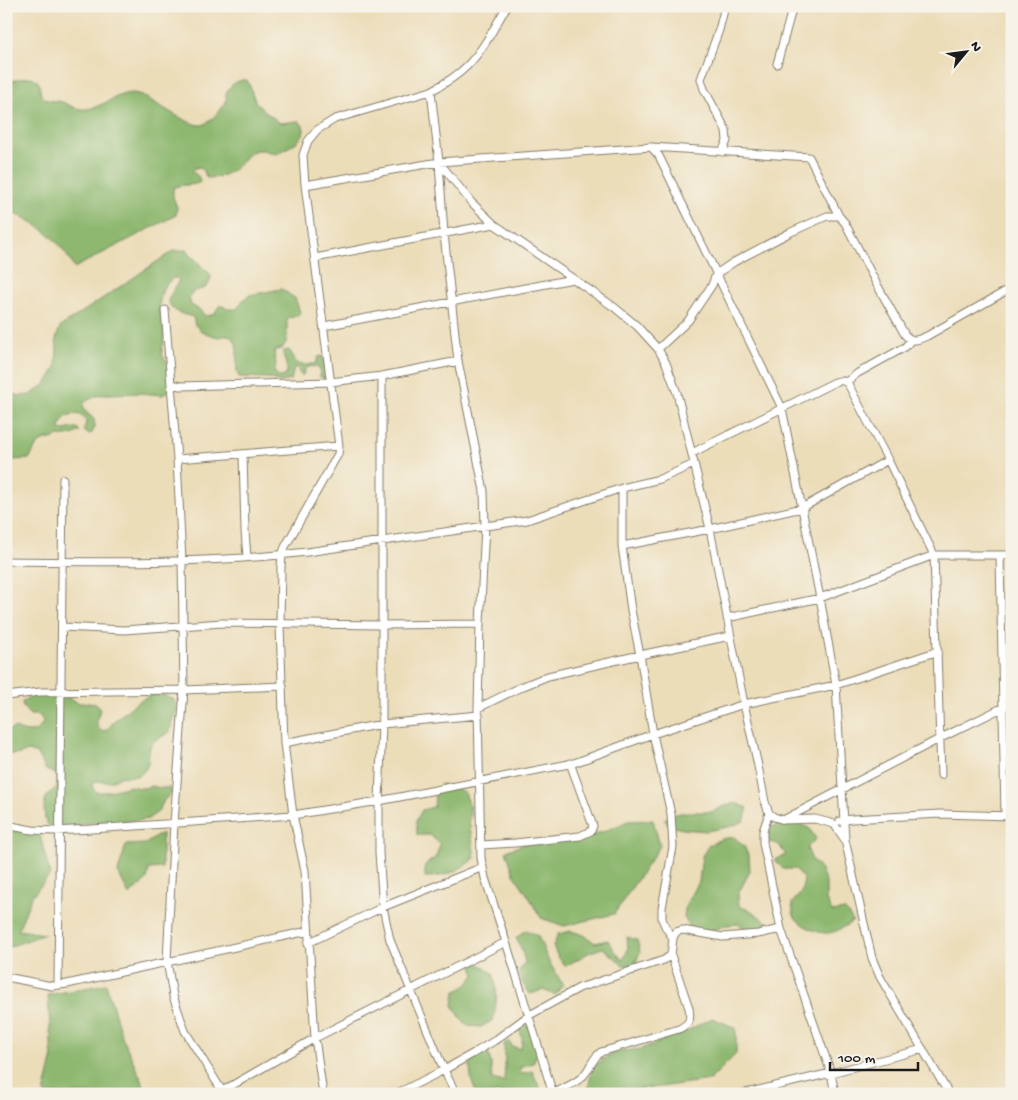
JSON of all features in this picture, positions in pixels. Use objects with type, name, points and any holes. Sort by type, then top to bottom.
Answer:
[{"type":"street","points":[[323,1094],[314,1038],[305,871],[293,815],[284,743],[280,624],[282,555],[338,454],[339,446],[305,185],[303,155],[308,141],[317,130],[335,119],[431,90],[445,83],[467,66],[488,38],[507,6]]},
{"type":"street","points":[[722,152],[727,141],[726,130],[704,89],[701,79],[719,30],[725,6]]},
{"type":"street","points":[[776,6],[792,8],[778,64]]},
{"type":"street","points":[[431,90],[458,361],[484,491],[478,711],[483,867],[552,1094],[579,1080],[586,1072],[593,1058],[601,1052],[679,1029],[687,1024],[691,1016],[671,955],[673,938],[676,932],[682,930],[723,937],[758,934],[781,929]]},
{"type":"street","points":[[305,185],[439,162],[651,147],[809,157],[839,216],[845,223],[905,335],[911,340],[918,340],[927,336],[1012,289]]},
{"type":"street","points":[[651,147],[659,156],[782,408],[836,685],[845,840],[872,958],[880,977],[949,1094]]},
{"type":"street","points":[[439,162],[471,202],[494,224],[614,307],[637,326],[658,349],[666,363],[677,393],[710,528],[730,636],[765,802],[769,812],[774,817],[784,820],[815,819],[834,824],[845,840]]},
{"type":"street","points":[[658,349],[688,321],[712,284],[716,274],[734,262],[789,233],[827,216],[839,216]]},
{"type":"street","points":[[315,258],[494,224]]},
{"type":"street","points":[[324,326],[573,279]]},
{"type":"street","points":[[165,310],[177,459],[182,561],[184,690],[174,823],[167,961],[173,996],[185,1031],[221,1093],[314,1038],[506,942]]},
{"type":"street","points":[[846,382],[858,373],[905,347],[911,340]]},
{"type":"street","points":[[171,384],[181,386],[330,382],[382,376],[458,361]]},
{"type":"street","points":[[382,376],[382,724],[379,854],[383,907],[390,940],[444,1070],[456,1094]]},
{"type":"street","points":[[692,453],[835,382],[840,380],[846,382],[888,460],[934,555],[941,775]]},
{"type":"street","points":[[177,459],[339,446]]},
{"type":"street","points":[[243,454],[247,557]]},
{"type":"street","points":[[622,546],[802,508],[888,460]]},
{"type":"street","points":[[6,561],[182,561],[282,555],[527,520],[622,488],[660,479],[694,464]]},
{"type":"street","points":[[58,985],[63,479]]},
{"type":"street","points":[[622,488],[622,546],[631,610],[653,734],[671,814],[673,847],[662,908],[662,919],[673,938]]},
{"type":"street","points":[[727,618],[820,598],[934,555],[1012,555]]},
{"type":"street","points":[[827,822],[940,814],[1008,816],[1003,707],[1000,555]]},
{"type":"street","points":[[62,627],[124,630],[222,623],[480,624]]},
{"type":"street","points":[[284,743],[382,724],[478,711],[521,687],[548,676],[640,654],[730,636]]},
{"type":"street","points":[[6,825],[32,830],[60,830],[174,823],[293,815],[379,801],[570,763],[744,704],[836,685],[938,651]]},
{"type":"street","points":[[6,696],[40,692],[184,690],[282,686]]},
{"type":"street","points":[[784,820],[1012,703]]},
{"type":"street","points":[[481,845],[580,836],[591,831],[593,828],[570,763]]},
{"type":"street","points":[[769,812],[763,831],[763,843],[781,929],[831,1073],[836,1094]]},
{"type":"street","points":[[308,943],[383,907],[483,867]]},
{"type":"street","points":[[6,977],[52,986],[67,984],[308,931]]},
{"type":"street","points":[[396,1094],[444,1070],[494,1041],[528,1016],[579,988],[592,982],[664,960],[671,955]]},
{"type":"street","points":[[742,1094],[923,1049]]},
{"type":"green space","points":[[31,77],[38,82],[42,96],[48,100],[62,102],[80,109],[88,109],[118,96],[133,93],[141,95],[196,125],[205,124],[212,119],[226,101],[227,91],[232,85],[240,80],[247,80],[257,104],[262,109],[280,123],[299,121],[303,126],[304,132],[298,140],[277,154],[262,150],[254,151],[247,155],[233,170],[221,176],[207,178],[203,170],[199,167],[195,168],[192,171],[199,177],[200,182],[173,188],[173,197],[177,207],[176,215],[74,268],[62,249],[46,232],[27,219],[6,210],[6,83]]},
{"type":"green space","points":[[186,250],[211,276],[207,286],[195,291],[189,298],[191,305],[207,316],[214,314],[219,306],[227,309],[237,309],[243,300],[250,295],[283,290],[295,298],[300,312],[298,316],[287,318],[287,341],[282,349],[275,350],[276,363],[274,372],[280,377],[285,376],[287,368],[283,353],[289,350],[295,361],[302,365],[316,363],[318,357],[323,356],[325,375],[322,378],[320,377],[319,368],[309,367],[301,375],[297,367],[294,368],[291,380],[280,382],[268,378],[239,377],[237,371],[237,349],[233,339],[229,335],[218,337],[202,332],[195,325],[193,317],[178,312],[169,304],[168,300],[179,280],[173,278],[163,288],[159,305],[164,328],[162,354],[173,374],[172,390],[162,395],[141,393],[96,396],[86,401],[83,405],[94,421],[95,427],[92,433],[85,432],[86,422],[83,416],[77,414],[67,416],[63,420],[60,429],[77,428],[80,431],[75,434],[59,436],[41,442],[29,459],[13,460],[6,468],[6,392],[20,396],[30,395],[46,384],[56,368],[56,339],[60,327],[173,251]]},
{"type":"green space","points":[[34,693],[49,697],[60,696],[80,703],[96,704],[100,710],[97,723],[101,731],[108,729],[118,717],[146,697],[162,695],[173,699],[177,707],[171,731],[153,742],[149,750],[145,770],[136,776],[119,777],[112,781],[96,782],[93,783],[92,787],[97,792],[106,792],[130,786],[139,788],[152,786],[169,788],[172,790],[171,794],[164,800],[159,811],[148,819],[143,820],[87,823],[70,827],[52,827],[47,824],[44,809],[45,800],[57,787],[58,775],[46,770],[37,754],[28,751],[20,754],[6,754],[6,731],[15,728],[31,732],[37,730],[43,723],[40,717],[30,715],[23,707],[22,702]]},
{"type":"green space","points":[[441,784],[454,787],[465,793],[470,806],[469,820],[475,858],[452,872],[440,876],[425,877],[425,865],[436,857],[440,844],[430,835],[417,835],[416,821],[422,810],[434,807],[435,795]]},
{"type":"green space","points":[[735,803],[748,808],[744,821],[732,826],[707,831],[683,829],[670,826],[664,819],[675,814],[687,812],[712,812]]},
{"type":"green space","points":[[653,820],[660,846],[614,914],[564,926],[541,918],[514,874],[506,851],[530,842],[581,838],[605,831],[628,821]]},
{"type":"green space","points":[[783,822],[796,823],[809,828],[816,839],[807,848],[826,882],[826,900],[832,912],[845,910],[853,921],[844,927],[824,933],[809,928],[796,919],[792,903],[801,893],[804,880],[796,869],[783,869],[774,860],[786,855],[778,844],[766,841],[771,828]]},
{"type":"green space","points":[[6,828],[39,831],[50,875],[32,896],[18,930],[45,934],[6,948]]},
{"type":"green space","points":[[162,833],[162,868],[149,869],[147,880],[129,895],[118,872],[126,845],[145,844]]},
{"type":"green space","points":[[734,837],[744,846],[749,857],[750,871],[738,894],[739,906],[751,911],[770,924],[761,932],[748,932],[739,924],[726,925],[701,933],[690,928],[684,917],[686,904],[699,882],[702,856],[709,845],[721,839]]},
{"type":"green space","points":[[526,930],[538,936],[549,962],[563,985],[555,995],[543,990],[530,994],[523,984],[518,972],[525,962],[516,938]]},
{"type":"green space","points":[[571,931],[584,935],[595,943],[608,940],[623,961],[628,949],[627,937],[637,940],[640,952],[635,965],[622,965],[603,948],[590,952],[566,966],[558,957],[553,946],[558,934]]},
{"type":"green space","points":[[471,962],[483,966],[493,973],[496,986],[493,1020],[481,1027],[468,1026],[453,1005],[455,992],[467,985],[475,975]]},
{"type":"green space","points":[[106,984],[121,1034],[145,1088],[168,1094],[44,1094],[52,1060],[48,995]]},
{"type":"green space","points":[[712,1018],[736,1028],[736,1054],[710,1080],[634,1089],[623,1094],[592,1094],[587,1092],[593,1066],[615,1052],[641,1049],[689,1030]]},
{"type":"green space","points":[[523,1024],[530,1027],[538,1051],[533,1063],[520,1067],[521,1074],[532,1071],[543,1094],[476,1093],[471,1079],[470,1065],[476,1053],[488,1050],[492,1079],[504,1082],[504,1044],[509,1041],[512,1046],[520,1049],[522,1038],[518,1028]]}]
